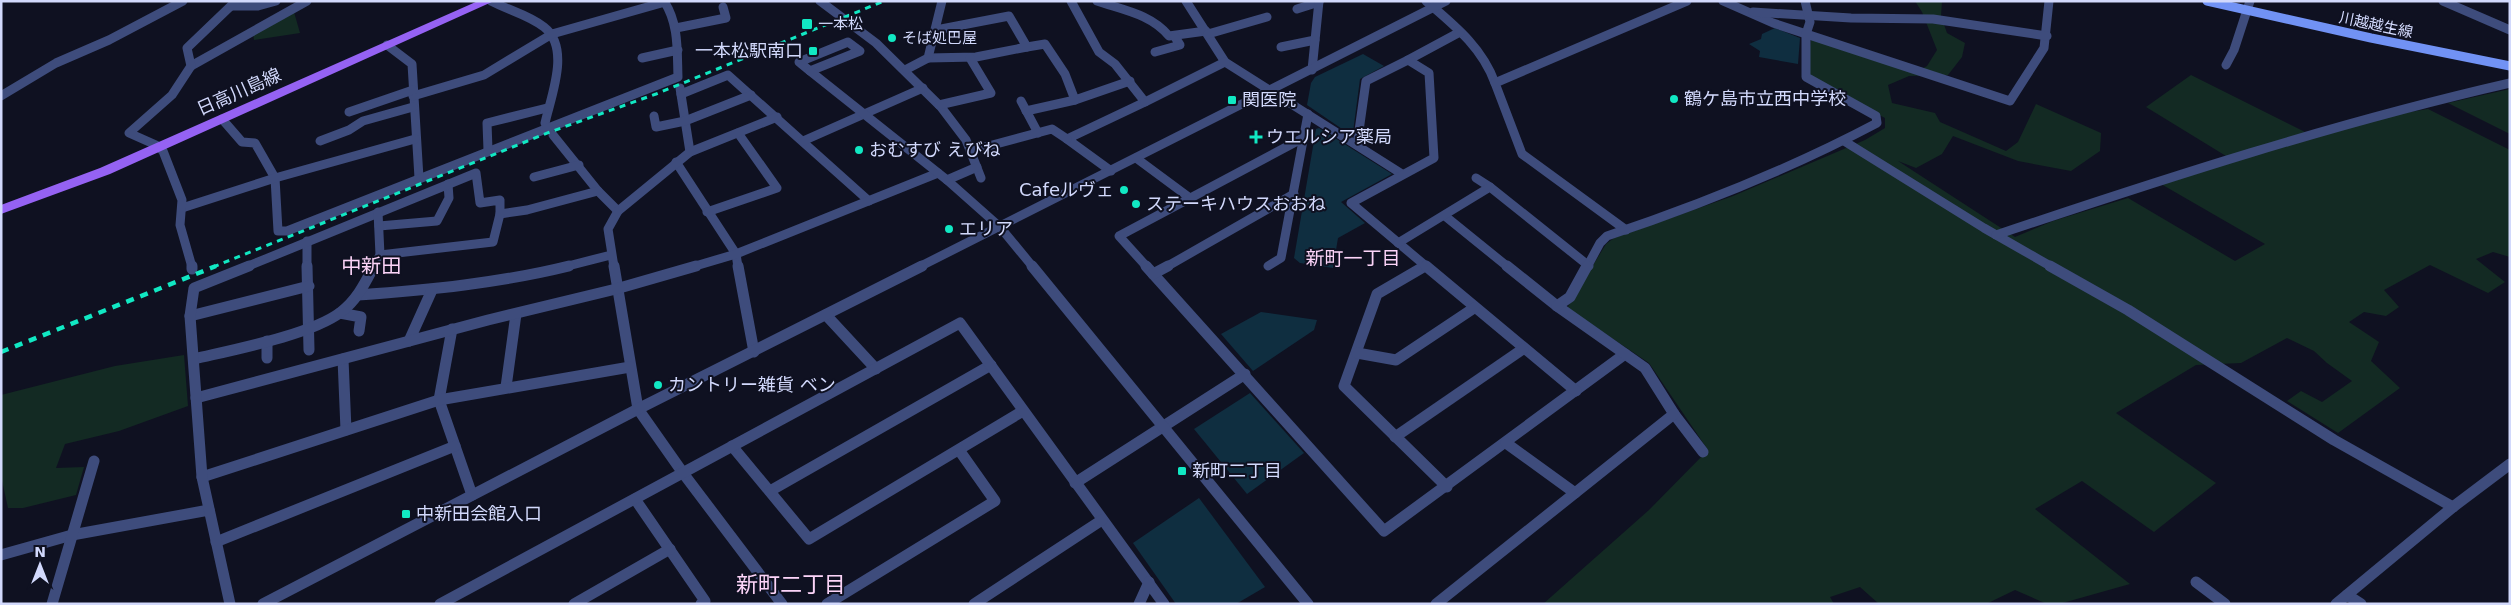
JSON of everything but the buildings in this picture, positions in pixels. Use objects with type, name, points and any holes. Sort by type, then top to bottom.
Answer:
[{"type":"main road","name":"日高川島線","points":[[1,210],[105,171],[490,1]]},
{"type":"main road","name":"川越越生線","points":[[2207,1],[2510,66]]},
{"type":"street","points":[[1,96],[56,63],[109,40],[183,1]]},
{"type":"street","points":[[191,66],[187,48],[234,4],[258,6],[276,1]]},
{"type":"street","points":[[192,269],[180,226],[182,200],[160,146],[135,139],[129,133],[130,130],[172,95],[191,66],[307,1]]},
{"type":"street","points":[[490,1],[544,27],[552,34],[558,65],[547,108],[545,123],[547,127]]},
{"type":"street","points":[[820,1],[853,23],[906,69],[939,105],[964,137],[981,178]]},
{"type":"street","points":[[928,58],[942,1]]},
{"type":"street","points":[[1071,1],[1099,52],[1115,64],[1145,102]]},
{"type":"street","points":[[1097,1],[1149,18],[1160,25],[1169,36],[1174,37],[1206,33],[1267,17]]},
{"type":"street","points":[[1186,1],[1225,62],[1402,174]]},
{"type":"street","points":[[263,604],[638,409],[1312,70],[1430,4],[1446,1]]},
{"type":"street","points":[[1495,83],[1687,1]]},
{"type":"street","points":[[1723,1],[1806,34],[2010,100],[2044,48],[2047,36],[2049,1]]},
{"type":"street","points":[[1557,306],[1570,297],[1589,266],[1600,242],[1607,236],[1702,204],[1794,166],[1877,123],[1876,116],[1806,77],[1806,34],[1809,30],[1810,16],[1805,1]]},
{"type":"street","points":[[2226,65],[2232,57],[2250,1]]},
{"type":"street","points":[[2443,1],[2510,30]]},
{"type":"street","points":[[222,119],[242,142],[255,143],[275,178],[278,231],[282,232],[678,77],[676,28],[672,13],[664,2],[552,34],[484,74],[349,112]]},
{"type":"street","points":[[1297,9],[1319,2],[1312,70]]},
{"type":"street","points":[[1430,4],[1460,32],[1491,68],[1522,154],[1626,230]]},
{"type":"street","points":[[676,28],[726,18],[723,7]]},
{"type":"street","points":[[1747,12],[1810,16],[1934,19],[2047,36]]},
{"type":"street","points":[[936,30],[1009,16],[1027,47]]},
{"type":"street","points":[[1357,145],[1366,81],[1460,32]]},
{"type":"street","points":[[1155,52],[1180,45],[1174,37]]},
{"type":"street","points":[[1281,47],[1315,40]]},
{"type":"street","points":[[810,71],[860,50],[848,42],[799,62],[810,71],[947,180],[1000,227],[1308,604]]},
{"type":"street","points":[[906,69],[928,58],[970,58],[1045,44],[1065,74],[1075,100]]},
{"type":"street","points":[[388,45],[412,64],[413,107],[419,178]]},
{"type":"street","points":[[642,58],[678,50]]},
{"type":"street","points":[[939,105],[991,93],[970,58]]},
{"type":"street","points":[[1408,60],[1429,73],[1434,158],[1352,203],[1474,308],[1576,392]]},
{"type":"street","points":[[1067,140],[1225,62]]},
{"type":"street","points":[[690,152],[681,91],[728,75],[869,200]]},
{"type":"street","points":[[1026,112],[1075,100],[1130,81]]},
{"type":"street","points":[[1996,235],[2152,183],[2418,104],[2510,83]]},
{"type":"street","points":[[803,141],[923,88]]},
{"type":"street","points":[[654,116],[656,127],[685,122],[751,95]]},
{"type":"street","points":[[1021,101],[1038,133]]},
{"type":"street","points":[[320,141],[349,130],[363,121],[413,107]]},
{"type":"street","points":[[488,150],[487,123],[547,108]]},
{"type":"street","points":[[1268,266],[1281,258],[1308,114]]},
{"type":"street","points":[[777,117],[690,152],[618,211],[608,229],[616,289],[638,409],[683,473],[782,604]]},
{"type":"street","points":[[970,151],[1052,130],[1110,171]]},
{"type":"street","points":[[707,212],[777,188],[738,133]]},
{"type":"street","points":[[553,135],[598,191],[618,211]]},
{"type":"street","points":[[1305,137],[1119,236],[1245,374],[1384,531],[1576,392],[1625,354]]},
{"type":"street","points":[[182,208],[275,178],[415,139]]},
{"type":"street","points":[[1844,141],[1996,235],[2128,310],[2334,440],[2453,506]]},
{"type":"street","points":[[1136,158],[1190,198]]},
{"type":"street","points":[[676,162],[736,254],[754,352]]},
{"type":"street","points":[[534,176],[579,165]]},
{"type":"street","points":[[947,180],[977,167]]},
{"type":"street","points":[[230,604],[202,477],[190,316],[194,288],[476,173],[480,202],[500,200],[500,214],[493,242],[380,256]]},
{"type":"street","points":[[196,398],[452,329],[616,289],[736,254],[938,173]]},
{"type":"street","points":[[1476,178],[1490,187],[1589,266]]},
{"type":"street","points":[[379,226],[437,221],[449,198],[448,184]]},
{"type":"street","points":[[1398,243],[1490,187]]},
{"type":"street","points":[[500,214],[527,210],[598,191]]},
{"type":"street","points":[[1154,274],[1294,194]]},
{"type":"street","points":[[194,359],[267,341],[310,327],[340,313],[358,295],[380,256],[378,212]]},
{"type":"street","points":[[1445,216],[1557,306],[1645,368],[1674,414],[1703,452]]},
{"type":"street","points":[[307,241],[309,350]]},
{"type":"street","points":[[358,295],[432,290],[525,278],[612,255]]},
{"type":"street","points":[[1425,266],[1377,294],[1344,386],[1446,487]]},
{"type":"street","points":[[190,316],[309,286]]},
{"type":"street","points":[[409,341],[432,290]]},
{"type":"street","points":[[1357,353],[1396,360],[1474,308]]},
{"type":"street","points":[[340,313],[361,317],[359,331]]},
{"type":"street","points":[[506,386],[516,314]]},
{"type":"street","points":[[826,315],[876,369]]},
{"type":"street","points":[[440,604],[960,323],[1164,604]]},
{"type":"street","points":[[452,329],[439,400],[472,496]]},
{"type":"street","points":[[266,358],[267,341]]},
{"type":"street","points":[[1395,437],[1523,349]]},
{"type":"street","points":[[344,358],[346,430]]},
{"type":"street","points":[[770,491],[991,365]]},
{"type":"street","points":[[202,477],[439,400],[506,386],[630,367]]},
{"type":"street","points":[[1075,483],[1245,374]]},
{"type":"street","points":[[732,446],[809,539],[1023,411]]},
{"type":"street","points":[[1436,604],[1674,414]]},
{"type":"street","points":[[1506,443],[1575,493]]},
{"type":"street","points":[[216,542],[455,446]]},
{"type":"street","points":[[827,604],[995,501],[959,450]]},
{"type":"street","points":[[52,604],[94,461]]},
{"type":"street","points":[[2336,604],[2453,506],[2510,464]]},
{"type":"street","points":[[635,499],[705,601],[701,604]]},
{"type":"street","points":[[1,555],[72,535],[210,510]]},
{"type":"street","points":[[974,604],[1102,520]]},
{"type":"street","points":[[574,604],[670,549]]},
{"type":"street","points":[[1139,604],[1149,582]]},
{"type":"street","points":[[2196,582],[2225,604]]},
{"type":"street","points":[[2347,595],[2360,604]]},
{"type":"green space","points":[[1915,1],[1942,1],[1941,16],[1947,33],[1965,43],[1962,57],[1948,75],[1909,76],[1888,85],[1892,103],[1935,113],[1940,122],[2006,151],[2018,142],[2036,104],[2101,133],[2100,151],[2071,171],[2018,161],[1953,136],[1942,154],[1916,168],[1898,161],[2015,237],[2053,221],[2128,198],[2235,261],[2265,244],[2161,184],[2226,156],[2146,107],[2191,75],[2315,137],[2392,115],[2428,109],[2510,150],[2510,257],[2493,252],[2476,259],[2505,282],[2488,293],[2430,265],[2384,290],[2399,307],[2386,316],[2364,312],[2349,322],[2379,342],[2371,361],[2400,388],[2338,433],[2287,401],[2301,391],[2322,402],[2352,381],[2314,351],[2287,338],[2241,363],[2196,365],[2116,413],[2216,483],[2154,532],[2082,481],[2035,509],[2130,584],[2059,604],[2047,604],[2015,590],[1986,604],[1879,604],[1860,587],[1830,597],[1834,604],[1543,604],[1649,510],[1708,450],[1649,363],[1567,308],[1606,244],[1614,238],[1733,196],[1865,140],[1885,128],[1885,118],[1806,77],[1811,39],[1914,73],[1927,66],[1937,50],[1922,12]]},
{"type":"green space","points":[[294,12],[300,33],[254,40],[253,33]]},
{"type":"green space","points":[[2510,89],[2510,134],[2448,103]]},
{"type":"green space","points":[[184,355],[188,406],[119,431],[65,444],[56,468],[84,467],[76,495],[23,508],[8,508],[1,476],[1,395],[115,366]]},
{"type":"water","points":[[1775,28],[1800,38],[1798,64],[1759,57],[1760,51],[1749,44],[1761,39],[1762,34]]},
{"type":"water","points":[[1363,54],[1384,66],[1360,79],[1353,132],[1348,133],[1307,105],[1311,83],[1315,77]]},
{"type":"water","points":[[1319,128],[1392,174],[1341,202],[1365,223],[1338,238],[1333,268],[1300,263],[1294,258],[1316,129]]},
{"type":"water","points":[[1261,312],[1317,320],[1314,330],[1253,371],[1221,334]]},
{"type":"water","points":[[1250,393],[1304,453],[1247,494],[1194,429]]},
{"type":"water","points":[[1199,498],[1265,587],[1236,604],[1176,604],[1133,543]]},
{"type":"railway","points":[[213,267],[550,132],[656,94],[884,1]]},
{"type":"railway","points":[[1,352],[216,266]]},
{"type":"place","name":"一本松","points":[[807,24]]},
{"type":"place","name":"そば処巴屋","points":[[892,38]]},
{"type":"place","name":"一本松駅南口","points":[[813,51]]},
{"type":"place","name":"鶴ケ島市立西中学校","points":[[1674,99]]},
{"type":"place","name":"関医院","points":[[1232,100]]},
{"type":"place","name":"ウエルシア薬局","points":[[1256,137]]},
{"type":"place","name":"おむすび えびね","points":[[859,150]]},
{"type":"place","name":"Cafeルヴェ","points":[[1124,190]]},
{"type":"place","name":"ステーキハウスおおね","points":[[1136,204]]},
{"type":"place","name":"エリア","points":[[949,229]]},
{"type":"place","name":"カントリー雑貨 ベン","points":[[658,385]]},
{"type":"place","name":"新町二丁目","points":[[1182,471]]},
{"type":"place","name":"中新田会館入口","points":[[406,514]]},
{"type":"district","name":"新町一丁目","points":[[1353,258]]},
{"type":"district","name":"中新田","points":[[371,266]]},
{"type":"district","name":"新町二丁目","points":[[791,584]]}]
